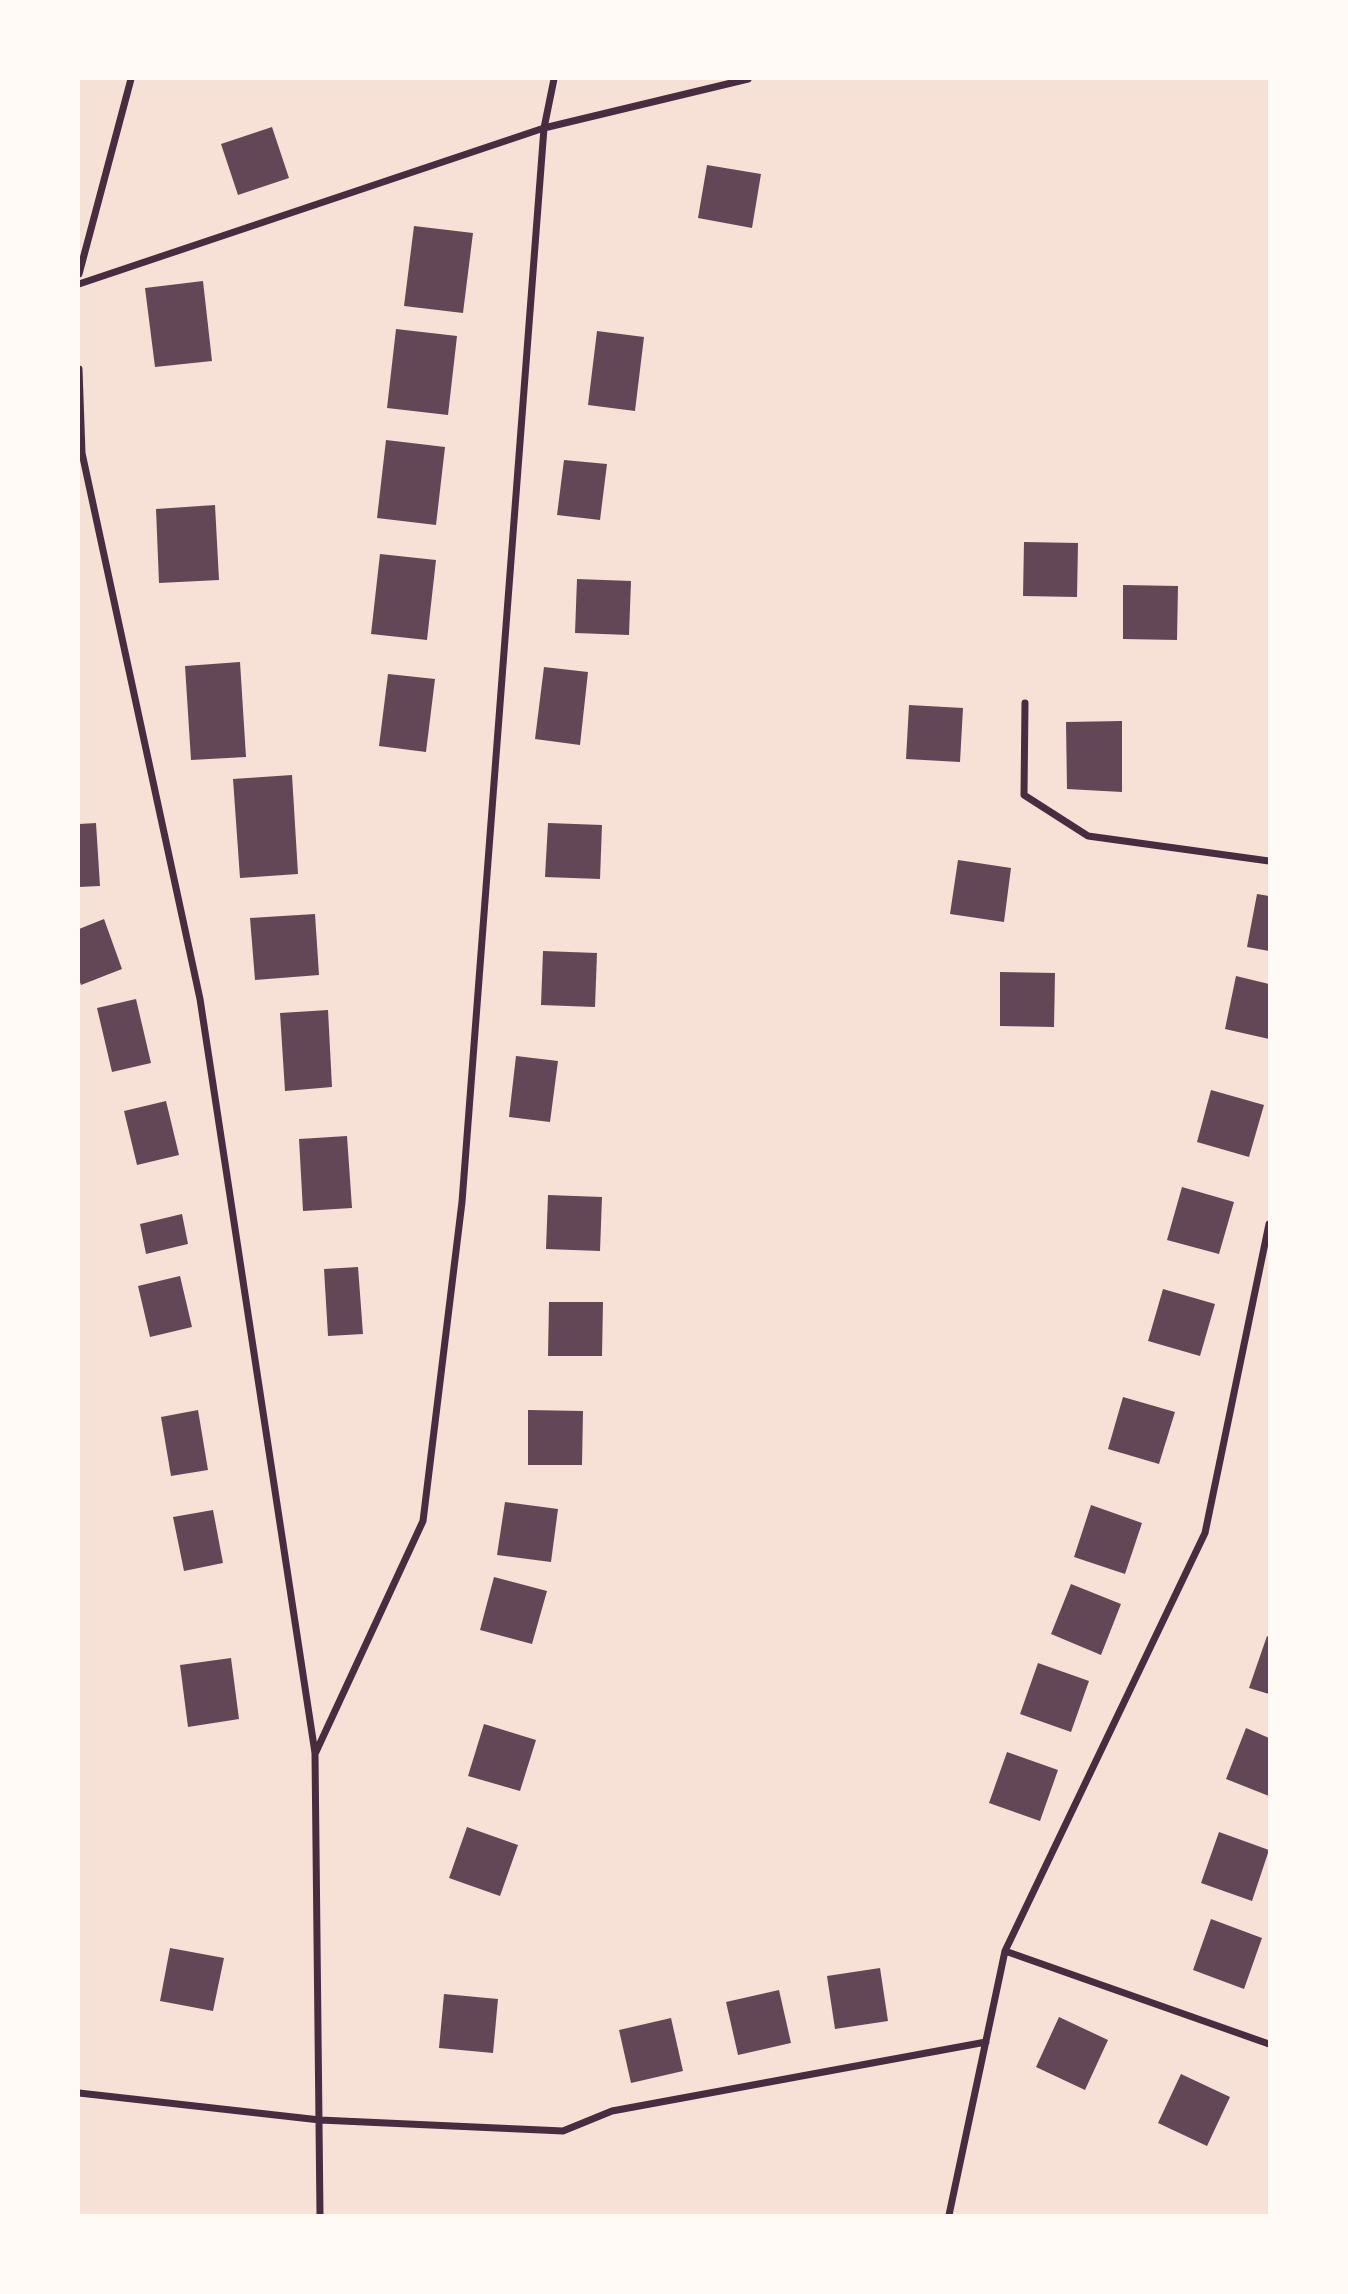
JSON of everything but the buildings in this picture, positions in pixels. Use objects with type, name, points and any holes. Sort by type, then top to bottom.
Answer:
[{"type":"street","points":[[79,274],[131,79]]},
{"type":"street","points":[[315,1754],[423,1521],[462,1202],[544,128],[554,79]]},
{"type":"street","points":[[79,284],[544,128],[748,79]]},
{"type":"street","points":[[79,369],[82,453],[200,999],[315,1754],[320,2215]]},
{"type":"street","points":[[1025,703],[1024,795],[1088,836],[1269,861]]},
{"type":"street","points":[[949,2215],[1005,1951],[1205,1533],[1269,1224]]},
{"type":"street","points":[[1005,1951],[1269,2044]]},
{"type":"street","points":[[79,2093],[320,2120],[564,2131],[612,2111],[986,2042]]}]
